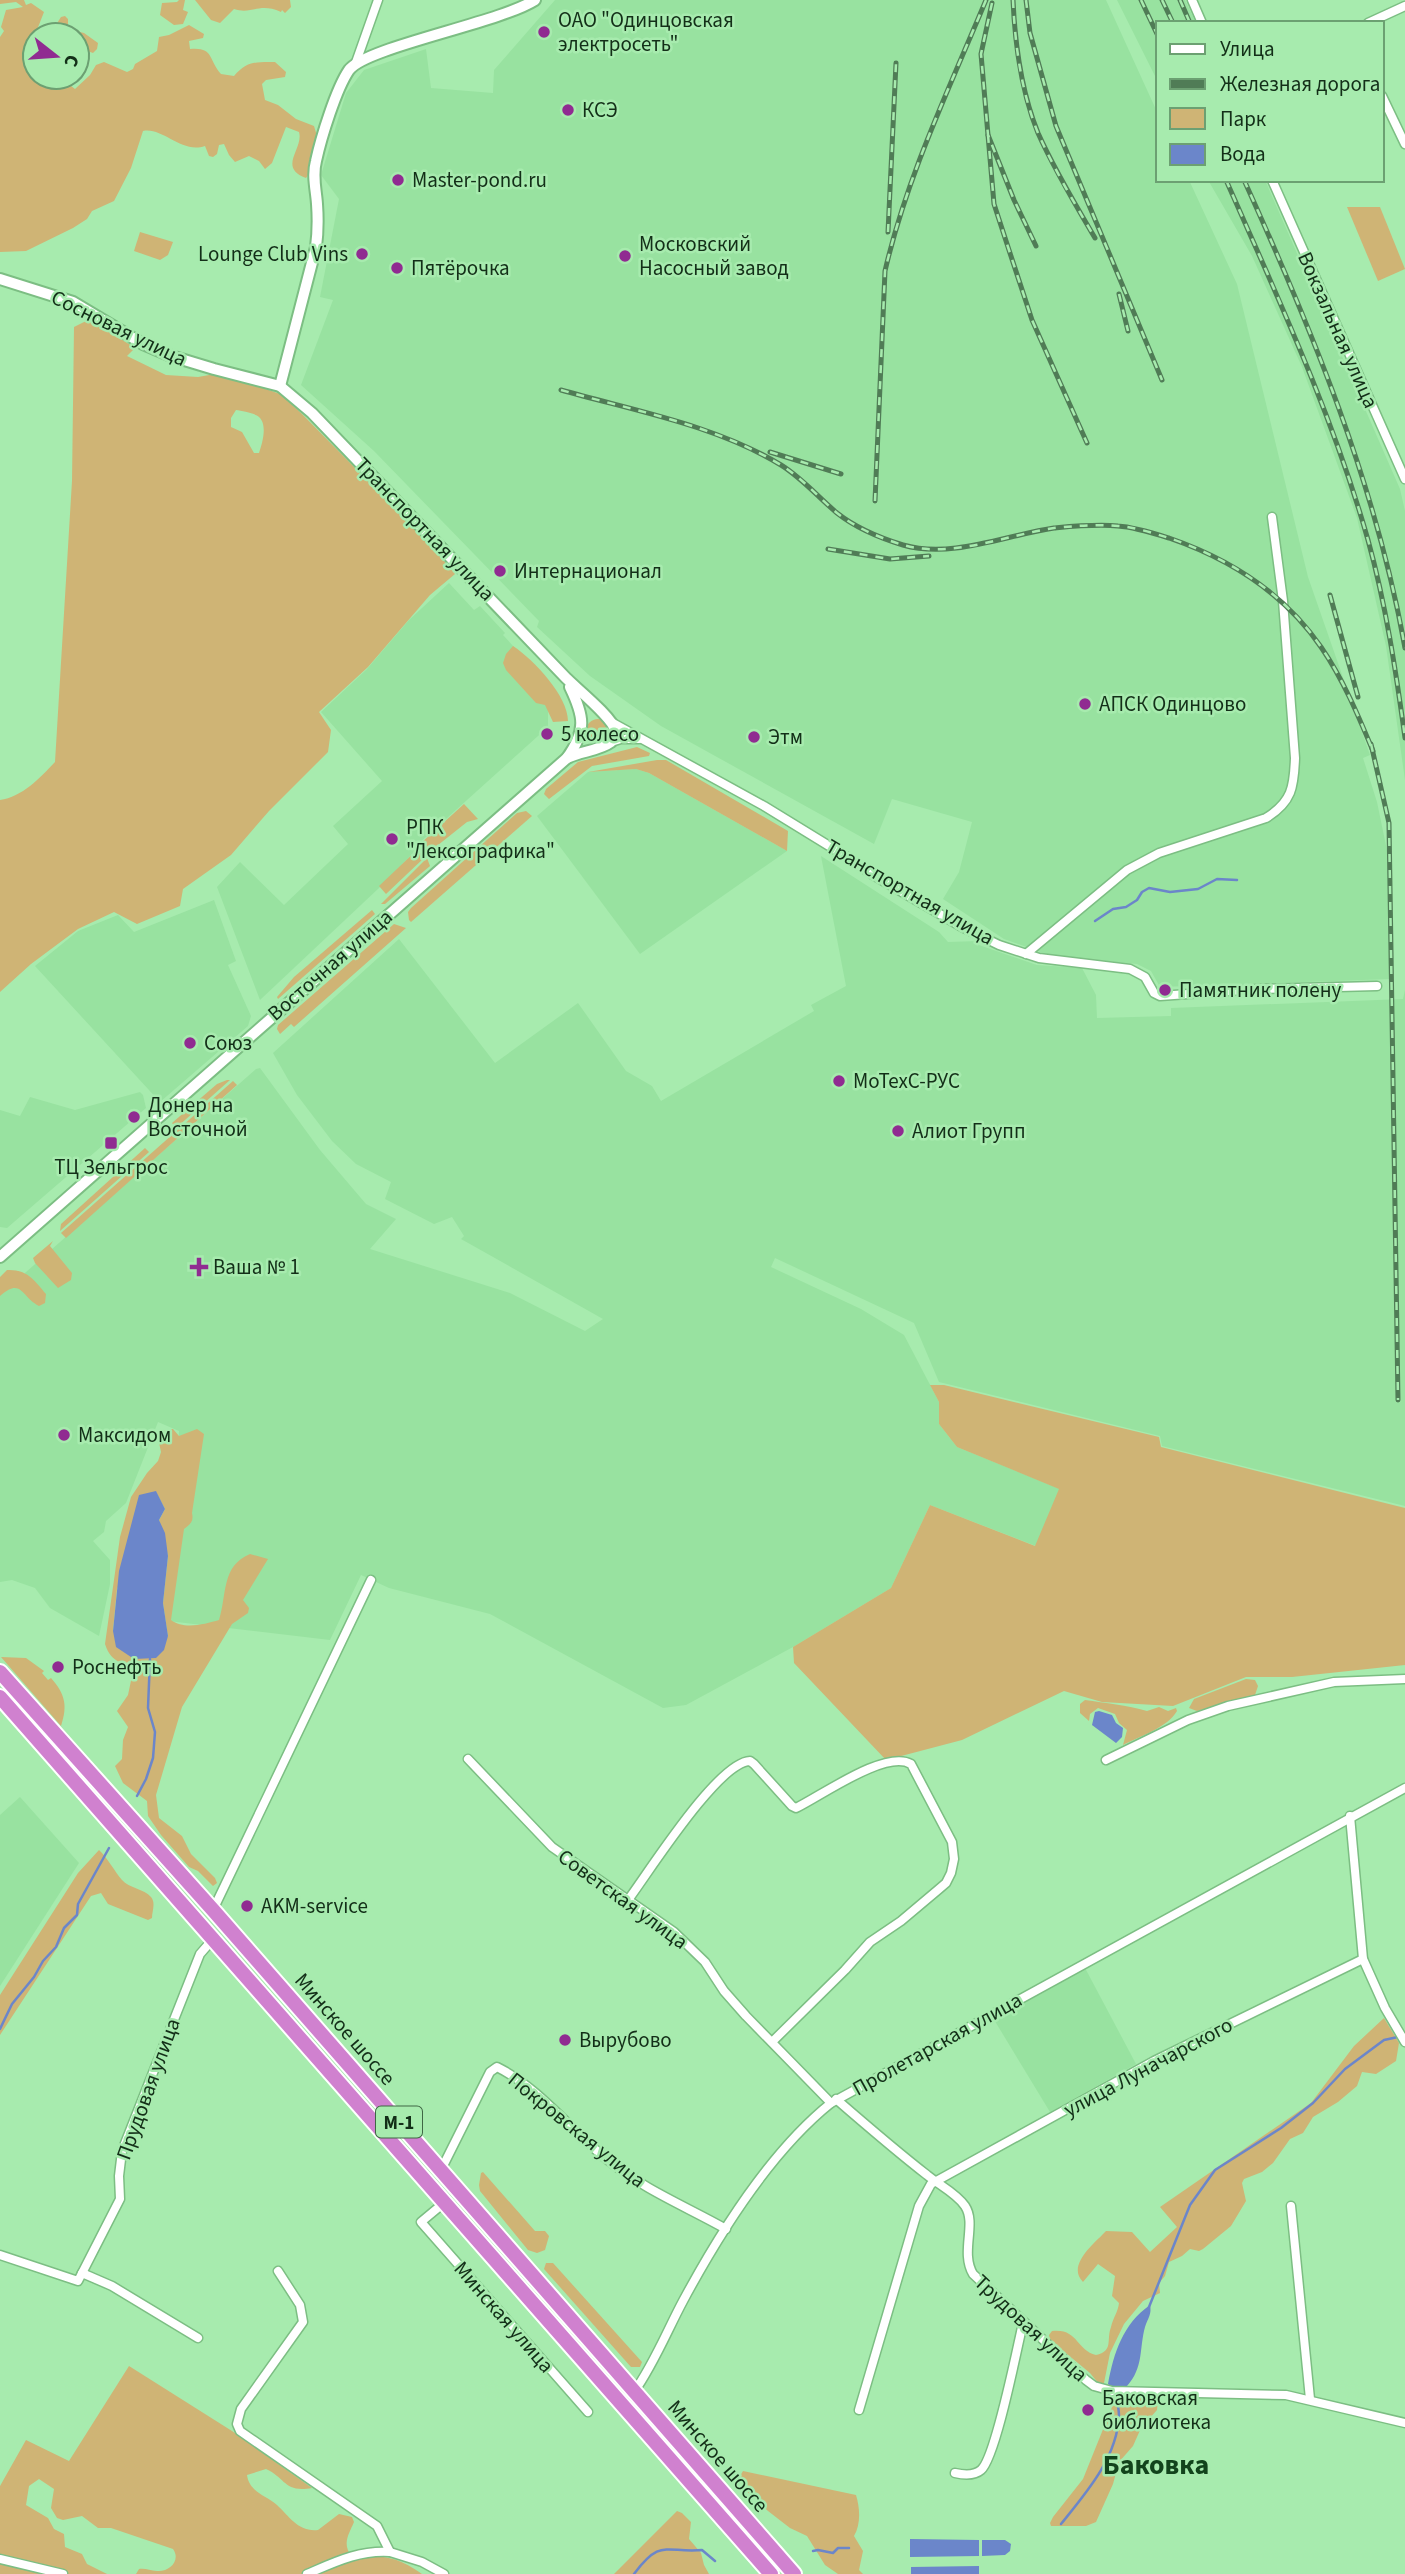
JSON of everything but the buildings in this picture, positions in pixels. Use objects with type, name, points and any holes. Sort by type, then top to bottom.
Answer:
[{"type":"highway","name":"Минское шоссе","points":[[0,1672],[213,1910],[794,2574]]},
{"type":"highway","name":"Минское шоссе","points":[[0,1697],[771,2574]]},
{"type":"street","points":[[280,386],[316,247],[316,160],[343,82],[355,65],[377,0]]},
{"type":"street","points":[[355,65],[373,56],[503,15],[535,0]]},
{"type":"street","points":[[1192,0],[1201,21]]},
{"type":"street","points":[[1371,21],[1405,6]]},
{"type":"street","points":[[1384,100],[1405,144]]},
{"type":"street","name":"Вокзальная улица","points":[[1273,182],[1405,479]]},
{"type":"street","name":"Сосновая улица","points":[[0,279],[72,302],[144,344],[171,356],[280,386]]},
{"type":"street","name":"Транспортная улица","points":[[280,386],[313,413],[354,454],[566,678],[610,720],[764,806],[873,875],[951,920],[999,945],[1039,958],[1130,969],[1145,977],[1154,993],[1160,996],[1257,989],[1377,986]]},
{"type":"street","points":[[1026,954],[1127,870],[1159,853],[1266,818],[1282,808],[1295,782],[1295,758],[1283,601],[1272,517]]},
{"type":"street","points":[[566,678],[578,703],[586,743],[601,748],[611,742],[631,737],[645,740]]},
{"type":"street","points":[[582,728],[593,715],[610,720],[614,737],[611,742]]},
{"type":"street","name":"Восточная улица","points":[[0,1257],[567,758],[582,728]]},
{"type":"street","name":"Восточная улица","points":[[567,758],[596,748]]},
{"type":"street","points":[[213,1910],[371,1580]]},
{"type":"street","points":[[1106,1760],[1188,1720],[1228,1706],[1334,1682],[1405,1679]]},
{"type":"street","name":"Советская улица","points":[[468,1759],[552,1847],[682,1939],[705,1962],[724,1991],[746,2016],[834,2101]]},
{"type":"street","points":[[628,1900],[699,1803],[719,1780],[743,1761],[754,1764],[796,1808],[863,1770],[904,1761],[911,1764],[952,1842],[954,1859],[946,1883],[870,1942],[772,2042]]},
{"type":"street","name":"Пролетарская улица","points":[[634,2392],[726,2229],[783,2151],[808,2123],[834,2101],[1405,1788]]},
{"type":"street","points":[[1350,1816],[1363,1959],[1385,2008],[1405,2042]]},
{"type":"street","name":"Прудовая улица","points":[[80,2277],[120,2199],[122,2151],[148,2081],[200,1954],[214,1938]]},
{"type":"street","name":"улица Луначарского","points":[[935,2182],[1154,2061],[1363,1959]]},
{"type":"street","name":"Покровская улица","points":[[441,2170],[490,2073],[497,2067],[542,2099],[608,2161],[657,2195],[691,2209],[726,2229]]},
{"type":"street","name":"Трудовая улица","points":[[834,2101],[960,2200],[967,2211],[966,2255],[967,2264],[973,2274],[1086,2381],[1104,2390],[1286,2395],[1405,2423]]},
{"type":"street","points":[[859,2410],[919,2206],[925,2193],[935,2182]]},
{"type":"street","name":"Минская улица","points":[[445,2202],[421,2221],[588,2412]]},
{"type":"street","points":[[1291,2206],[1310,2399]]},
{"type":"street","points":[[0,2255],[112,2286],[198,2338]]},
{"type":"street","points":[[278,2271],[300,2305],[303,2322],[240,2409],[237,2424],[245,2435],[377,2526],[390,2552]]},
{"type":"street","points":[[955,2473],[967,2476],[980,2471],[987,2462],[999,2426],[1023,2323]]},
{"type":"street","points":[[307,2574],[354,2554],[372,2551],[390,2552],[422,2562],[444,2574]]},
{"type":"street","points":[[0,2559],[63,2574]]},
{"type":"shaded area","points":[[555,0],[1106,0],[1156,110],[1156,182],[1190,182],[1237,284],[1308,577],[1370,755],[1363,758],[1377,802],[1389,860],[1390,979],[1160,987],[1151,971],[1137,964],[1049,955],[1004,939],[943,899],[959,872],[972,822],[892,799],[874,844],[661,726],[590,676],[537,627],[539,621],[374,451],[301,385],[333,300],[320,297],[339,199],[321,175],[346,93],[364,70],[426,49],[431,88],[493,93],[494,70]]},
{"type":"shaded area","points":[[1117,0],[1185,0],[1195,21],[1156,21],[1156,78]]},
{"type":"shaded area","points":[[1209,182],[1266,182],[1400,489],[1405,511],[1405,780],[1386,646],[1357,518],[1302,367],[1252,256]]},
{"type":"shaded area","points":[[449,583],[474,610],[480,606],[548,684],[548,727],[416,846],[417,849],[379,888],[260,1000],[217,887],[240,862],[284,905],[348,844],[333,826],[382,781],[321,712],[367,669],[409,620]]},
{"type":"shaded area","points":[[636,769],[649,773],[787,851],[640,954],[537,816],[588,772]]},
{"type":"shaded area","points":[[821,856],[939,932],[948,942],[979,941],[979,945],[1037,965],[1082,968],[1096,995],[1097,1018],[1171,1016],[1171,1008],[1403,999],[1405,990],[1405,1506],[1162,1446],[1160,1436],[939,1382],[914,1323],[775,1258],[771,1267],[861,1309],[904,1335],[939,1402],[939,1424],[957,1447],[1060,1489],[1036,1546],[930,1505],[891,1588],[793,1647],[686,1705],[663,1708],[490,1614],[389,1588],[361,1575],[330,1640],[168,1621],[179,1431],[158,1422],[126,1503],[106,1521],[104,1532],[93,1541],[110,1560],[110,1584],[99,1636],[50,1608],[35,1588],[12,1580],[0,1582],[0,1295],[256,1069],[260,1068],[320,1150],[366,1204],[396,1219],[370,1249],[510,1293],[585,1331],[603,1319],[461,1239],[464,1236],[452,1217],[434,1224],[385,1199],[391,1182],[356,1164],[332,1141],[297,1095],[273,1053],[399,939],[495,1063],[578,1003],[626,1071],[652,1086],[661,1101],[814,1011],[811,1005],[846,986]]},
{"type":"shaded area","points":[[214,900],[236,961],[228,965],[251,1016],[248,1026],[160,1102],[35,966],[78,931],[118,915],[134,932]]},
{"type":"shaded area","points":[[140,1092],[146,1108],[7,1228],[0,1227],[0,1110],[20,1116],[30,1097],[75,1110]]},
{"type":"shaded area","points":[[20,1797],[79,1863],[0,1986],[0,1815]]},
{"type":"shaded area","points":[[1085,1968],[1136,2064],[1050,2112],[993,2018]]},
{"type":"green space","points":[[0,0],[24,0],[26,5],[31,3],[44,12],[40,21],[21,21],[21,91],[91,91],[91,73],[96,65],[104,62],[127,72],[157,51],[159,37],[189,25],[204,34],[203,38],[189,41],[190,49],[207,52],[221,74],[234,76],[252,63],[275,62],[286,72],[285,77],[266,80],[262,84],[265,100],[278,105],[296,119],[314,126],[317,136],[309,174],[306,178],[293,169],[299,132],[286,127],[272,163],[265,169],[259,161],[249,156],[235,162],[224,144],[219,145],[217,154],[213,157],[209,156],[205,146],[188,146],[158,133],[143,131],[131,168],[114,201],[92,211],[87,219],[73,228],[26,251],[0,252],[0,37],[4,31],[1,27],[6,10],[23,7],[16,2],[0,4]]},
{"type":"green space","points":[[185,0],[183,10],[188,12],[183,24],[174,25],[160,15],[162,3]]},
{"type":"green space","points":[[195,0],[290,0],[291,7],[285,13],[267,8],[246,11],[234,9],[220,23],[211,20]]},
{"type":"green space","points":[[65,16],[68,21],[58,21]]},
{"type":"green space","points":[[91,38],[98,43],[91,52]]},
{"type":"green space","points":[[1347,207],[1380,207],[1405,269],[1378,281]]},
{"type":"green space","points":[[140,232],[173,242],[168,255],[160,260],[134,251]]},
{"type":"green space","points":[[90,319],[135,348],[127,356],[166,375],[198,377],[215,374],[280,394],[428,542],[455,574],[430,595],[368,667],[319,712],[331,730],[328,752],[269,811],[231,855],[183,889],[180,906],[137,924],[114,912],[78,929],[31,964],[0,992],[0,800],[23,791],[55,762],[72,481],[74,327]],"holes":[[[236,410],[255,414],[262,420],[264,435],[259,453],[254,453],[242,432],[231,427],[231,418]]]},
{"type":"green space","points":[[513,646],[548,679],[562,701],[568,721],[553,722],[545,705],[536,703],[506,670],[503,663]]},
{"type":"green space","points":[[598,719],[609,726],[610,731],[603,742],[598,743],[587,736],[586,731],[593,720]]},
{"type":"green space","points":[[637,747],[650,753],[649,756],[592,766],[549,799],[544,794],[546,789],[578,762]]},
{"type":"green space","points":[[666,760],[788,831],[787,851],[649,773],[636,769],[588,772]]},
{"type":"green space","points":[[464,804],[478,819],[467,822],[428,853],[420,844]]},
{"type":"green space","points":[[526,811],[532,816],[411,922],[409,920],[408,912],[411,908],[517,813]]},
{"type":"green space","points":[[418,849],[425,857],[386,894],[379,886]]},
{"type":"green space","points":[[427,858],[430,866],[385,904],[381,904]]},
{"type":"green space","points":[[372,910],[375,914],[278,999],[294,977]]},
{"type":"green space","points":[[394,924],[406,928],[294,1027],[291,1024],[280,1034],[278,1025]]},
{"type":"green space","points":[[230,1080],[176,1128],[172,1123],[217,1084]]},
{"type":"green space","points":[[233,1081],[237,1085],[66,1238],[61,1233]]},
{"type":"green space","points":[[145,1148],[149,1152],[60,1231],[61,1224]]},
{"type":"green space","points":[[53,1241],[50,1246],[72,1273],[71,1280],[58,1288],[33,1258]]},
{"type":"green space","points":[[7,1270],[20,1271],[29,1276],[46,1294],[45,1303],[39,1306],[17,1288],[0,1296],[0,1277]]},
{"type":"green space","points":[[930,1385],[944,1385],[1159,1437],[1161,1447],[1405,1508],[1405,1665],[1292,1677],[1246,1677],[1173,1706],[1102,1702],[1064,1691],[962,1740],[886,1760],[794,1663],[793,1647],[891,1588],[930,1505],[1035,1546],[1059,1489],[957,1447],[939,1424],[939,1402]]},
{"type":"green space","points":[[173,1429],[179,1436],[197,1429],[204,1434],[192,1519],[184,1529],[171,1620],[188,1625],[219,1620],[227,1582],[234,1566],[250,1554],[268,1559],[243,1600],[249,1608],[248,1613],[232,1624],[182,1707],[156,1795],[159,1818],[182,1836],[191,1854],[215,1878],[217,1883],[213,1886],[198,1871],[189,1867],[161,1835],[148,1816],[147,1801],[123,1783],[115,1766],[122,1759],[123,1740],[128,1727],[117,1711],[128,1695],[132,1676],[125,1666],[111,1656],[105,1644],[120,1537],[131,1497],[158,1461],[161,1452],[158,1438],[160,1433]],"holes":[[[156,1492],[165,1509],[159,1520],[168,1556],[163,1603],[168,1637],[113,1631],[117,1589]]]},
{"type":"green space","points":[[1,1657],[26,1658],[44,1671],[42,1673],[48,1680],[51,1678],[64,1700],[61,1726]]},
{"type":"green space","points":[[1246,1679],[1255,1680],[1258,1686],[1255,1695],[1197,1711],[1189,1708],[1194,1699]]},
{"type":"green space","points":[[1085,1700],[1147,1711],[1159,1707],[1168,1711],[1176,1708],[1177,1711],[1160,1727],[1123,1745],[1127,1730],[1119,1723],[1115,1714],[1098,1708],[1090,1714],[1089,1721],[1080,1713],[1080,1704]]},
{"type":"green space","points":[[99,1850],[125,1883],[151,1897],[154,1904],[152,1918],[148,1920],[108,1904],[101,1893],[91,1896],[0,2035],[0,1995],[78,1873]]},
{"type":"green space","points":[[1384,2018],[1399,2043],[1396,2061],[1376,2074],[1362,2072],[1357,2086],[1338,2102],[1313,2117],[1303,2133],[1290,2139],[1273,2163],[1262,2172],[1244,2179],[1242,2183],[1246,2201],[1231,2226],[1203,2249],[1190,2249],[1169,2262],[1165,2276],[1159,2283],[1160,2293],[1143,2301],[1124,2324],[1110,2353],[1104,2383],[1099,2384],[1090,2373],[1050,2340],[1052,2331],[1061,2331],[1072,2336],[1089,2352],[1096,2355],[1105,2351],[1119,2303],[1112,2296],[1115,2276],[1098,2264],[1083,2282],[1078,2269],[1089,2248],[1106,2231],[1132,2232],[1150,2252],[1177,2227],[1160,2207],[1311,2103],[1354,2046]]},
{"type":"green space","points":[[483,2172],[535,2231],[545,2231],[549,2236],[545,2250],[537,2253],[528,2250],[480,2191]]},
{"type":"green space","points":[[546,2263],[553,2263],[642,2362],[640,2367],[631,2367],[544,2269]]},
{"type":"green space","points":[[129,2366],[232,2431],[312,2488],[290,2487],[266,2469],[247,2475],[254,2489],[277,2505],[295,2523],[305,2529],[318,2530],[339,2514],[352,2517],[354,2522],[347,2544],[352,2557],[389,2558],[405,2563],[422,2574],[136,2574],[139,2569],[162,2571],[170,2567],[176,2557],[173,2549],[111,2528],[98,2528],[82,2516],[63,2520],[57,2518],[51,2508],[54,2489],[39,2479],[29,2486],[26,2505],[48,2518],[54,2529],[64,2534],[65,2547],[82,2554],[87,2564],[107,2574],[0,2574],[0,2486],[26,2440],[69,2461]]},
{"type":"green space","points":[[1111,2394],[1158,2399],[1157,2410],[1141,2428],[1133,2446],[1119,2462],[1113,2484],[1096,2522],[1086,2526],[1051,2526],[1053,2517],[1083,2479],[1112,2407],[1103,2398]]},
{"type":"green space","points":[[743,2471],[856,2495],[859,2516],[854,2536],[863,2551],[859,2570],[863,2574],[838,2574],[825,2565],[807,2536],[790,2528],[742,2487],[739,2478]]},
{"type":"green space","points":[[677,2511],[691,2522],[689,2539],[701,2553],[709,2574],[614,2574]]},
{"type":"water","points":[[156,1491],[165,1509],[159,1520],[165,1533],[168,1556],[163,1603],[168,1636],[164,1650],[156,1658],[134,1659],[116,1647],[113,1631],[119,1571],[139,1495]]},
{"type":"water","points":[[1095,1712],[1112,1715],[1116,1723],[1123,1728],[1122,1737],[1116,1743],[1092,1725]]},
{"type":"water","points":[[1150,2305],[1136,2372],[1127,2386],[1110,2386],[1110,2372],[1121,2340],[1133,2321]]},
{"type":"water","points":[[910,2539],[979,2540],[979,2556],[910,2557]]},
{"type":"water","points":[[982,2540],[1005,2540],[1011,2544],[1010,2551],[1005,2555],[982,2556]]},
{"type":"water","points":[[979,2566],[979,2574],[911,2574],[911,2567]]},
{"type":"waterway","points":[[1095,921],[1113,909],[1126,907],[1149,888],[1170,892],[1198,889],[1217,879],[1237,880]]},
{"type":"waterway","points":[[137,1796],[153,1758],[155,1732],[148,1708],[150,1659]]},
{"type":"waterway","points":[[0,2029],[12,2004],[56,1947],[64,1928],[77,1915],[78,1904],[109,1848]]},
{"type":"waterway","points":[[1149,2307],[1190,2205],[1215,2170],[1281,2128],[1313,2103],[1345,2069],[1384,2040],[1398,2037]]},
{"type":"waterway","points":[[1061,2524],[1099,2474],[1113,2446],[1119,2416],[1116,2394]]},
{"type":"waterway","points":[[813,2551],[833,2553],[838,2548],[849,2548]]},
{"type":"waterway","points":[[634,2574],[651,2555],[664,2550],[702,2550],[715,2561]]},
{"type":"railway","points":[[875,501],[885,271],[917,167],[986,0]]},
{"type":"railway","points":[[1013,0],[1020,68],[1032,117],[1051,160],[1095,238]]},
{"type":"railway","points":[[1026,0],[1030,33],[1056,126],[1162,380]]},
{"type":"railway","points":[[1141,0],[1156,32]]},
{"type":"railway","points":[[1162,0],[1172,21]]},
{"type":"railway","points":[[1180,0],[1189,21]]},
{"type":"railway","points":[[992,3],[981,54],[988,135],[1036,246]]},
{"type":"railway","points":[[888,232],[896,63]]},
{"type":"railway","points":[[988,135],[994,204],[1032,320],[1087,443]]},
{"type":"railway","points":[[1227,182],[1303,358],[1354,494],[1380,589],[1405,738]]},
{"type":"railway","points":[[1245,182],[1294,293],[1339,409],[1377,527],[1405,648]]},
{"type":"railway","points":[[1119,294],[1128,331]]},
{"type":"railway","points":[[561,390],[674,420],[756,451],[789,470],[852,523],[903,545],[922,549],[960,548],[1054,528],[1102,525],[1137,529],[1192,546],[1254,580],[1273,594],[1306,628],[1336,672],[1373,751]]},
{"type":"railway","points":[[770,452],[841,474]]},
{"type":"railway","points":[[828,549],[890,559],[929,556]]},
{"type":"railway","points":[[1330,595],[1358,697]]},
{"type":"railway","points":[[1371,744],[1389,823],[1398,1400]]},
{"type":"place","name":"ОАО \"Одинцовская электросеть\"","points":[[544,32]]},
{"type":"place","name":"КСЭ","points":[[568,110]]},
{"type":"place","name":"Master-pond.ru","points":[[398,180]]},
{"type":"place","name":"Lounge Club Vins","points":[[362,254]]},
{"type":"place","name":"Московский Насосный завод","points":[[625,256]]},
{"type":"place","name":"Пятёрочка","points":[[397,268]]},
{"type":"place","name":"Интернационал","points":[[500,571]]},
{"type":"place","name":"АПСК Одинцово","points":[[1085,704]]},
{"type":"place","name":"5 колесо","points":[[547,734]]},
{"type":"place","name":"Этм","points":[[754,737]]},
{"type":"place","name":"РПК \"Лексографика\"","points":[[392,839]]},
{"type":"place","name":"Памятник полену","points":[[1165,990]]},
{"type":"place","name":"Союз","points":[[190,1043]]},
{"type":"place","name":"МоТехС-РУС","points":[[839,1081]]},
{"type":"place","name":"Донер на Восточной","points":[[134,1117]]},
{"type":"place","name":"Алиот Групп","points":[[898,1131]]},
{"type":"place","name":"ТЦ Зельгрос","points":[[111,1143]]},
{"type":"place","name":"Ваша № 1","points":[[199,1267]]},
{"type":"place","name":"Максидом","points":[[64,1435]]},
{"type":"place","name":"Роснефть","points":[[58,1667]]},
{"type":"place","name":"AKM-service","points":[[247,1906]]},
{"type":"place","name":"Вырубово","points":[[565,2040]]},
{"type":"place","name":"Баковская библиотека","points":[[1088,2410]]},
{"type":"district","name":"Баковка","points":[[1156,2464]]}]
